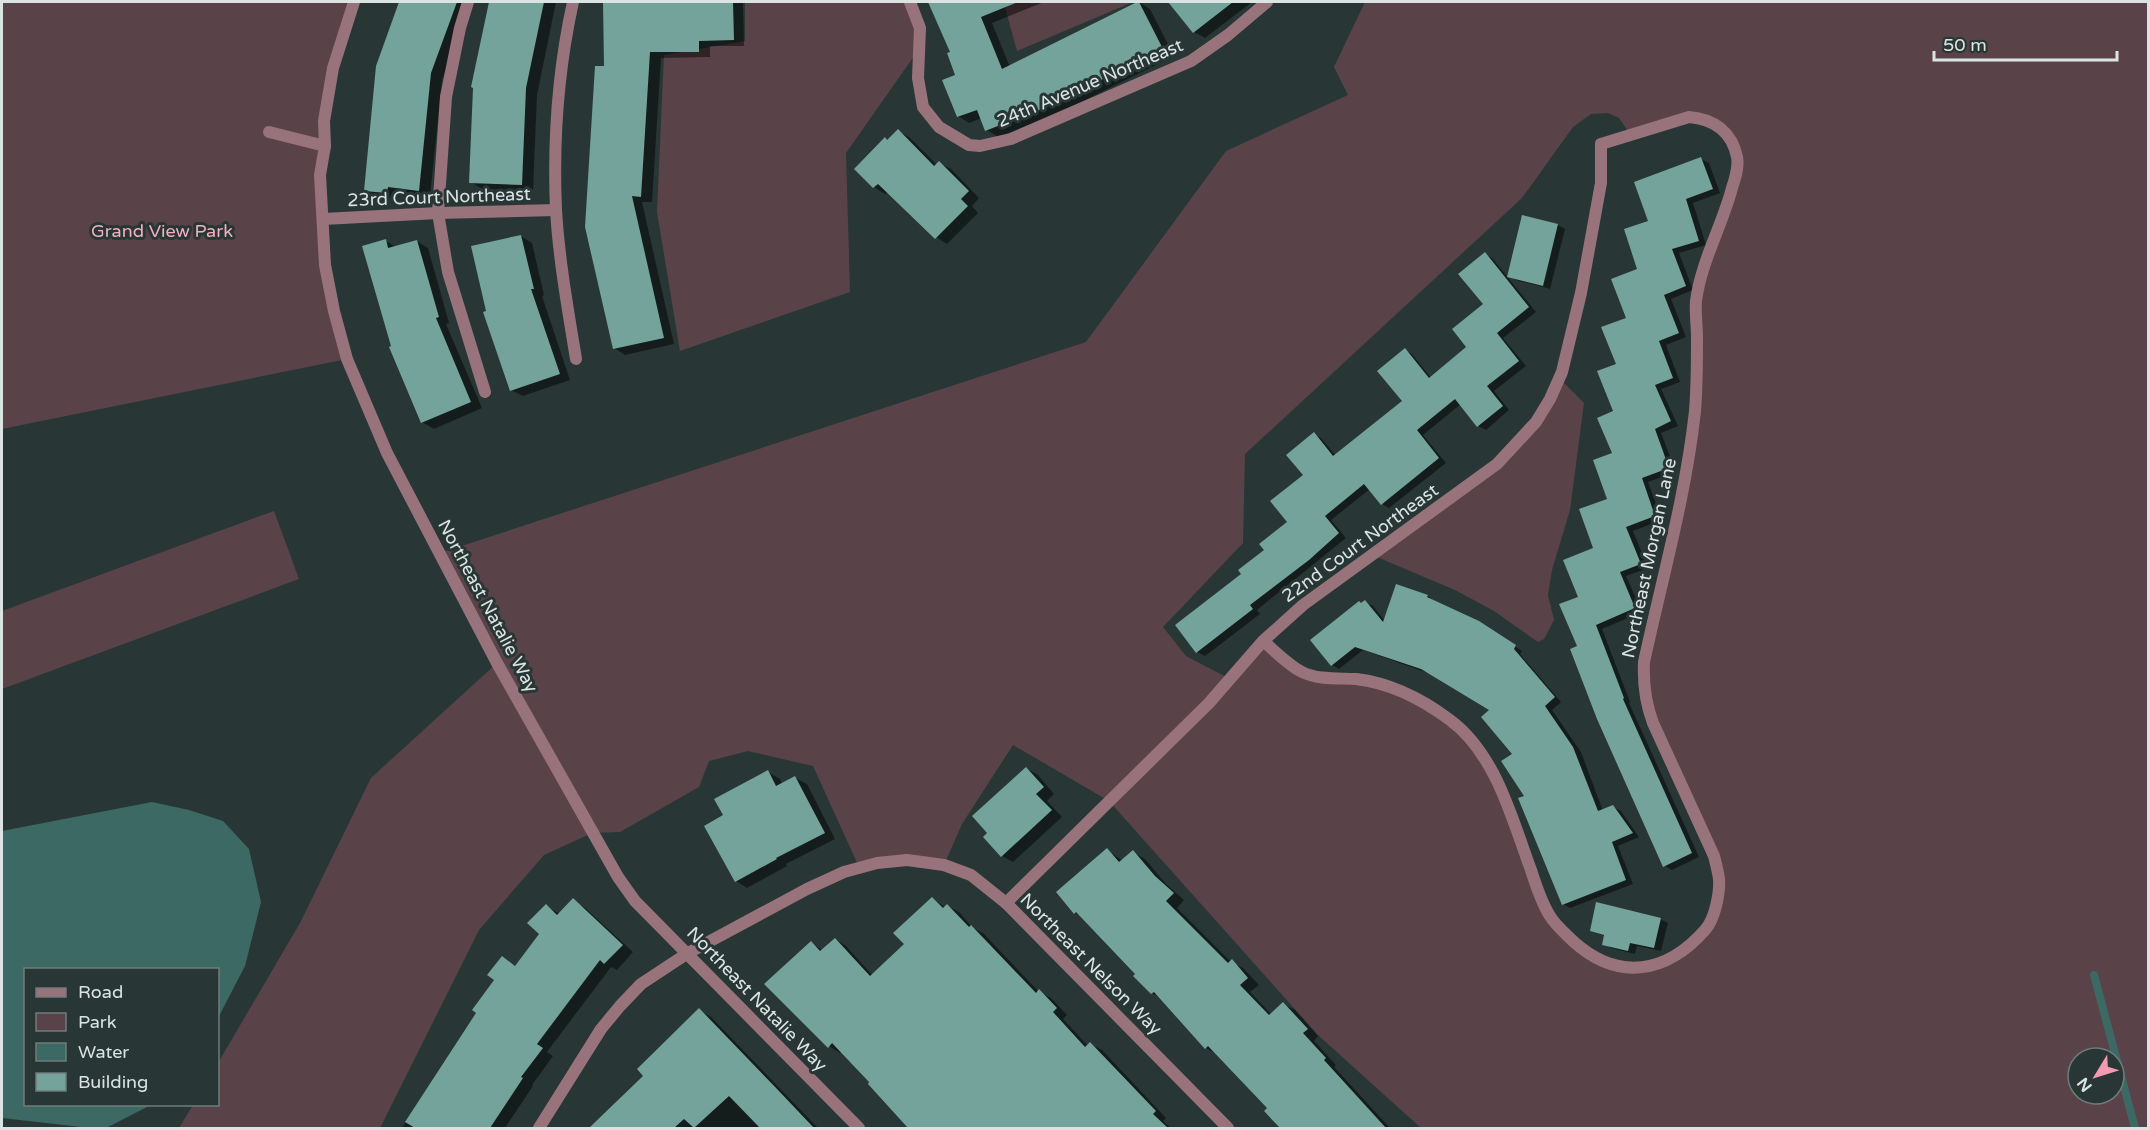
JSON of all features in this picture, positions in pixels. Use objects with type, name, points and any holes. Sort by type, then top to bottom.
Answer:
[{"type":"street","name":"Northeast Natalie Way","points":[[354,2],[333,68],[324,121],[326,146],[320,175],[325,265],[347,359],[387,453],[497,663],[613,868],[635,901],[859,1128]]},
{"type":"street","points":[[468,2],[460,28],[446,97],[438,213],[448,272],[485,392]]},
{"type":"street","points":[[573,2],[559,85],[556,126],[556,210],[576,359]]},
{"type":"street","name":"24th Avenue Northeast","points":[[910,2],[920,28],[918,78],[922,107],[939,128],[963,142],[981,146],[1011,139],[1191,61],[1228,35],[1267,2]]},
{"type":"street","name":"Northeast Morgan Lane","points":[[1263,641],[1302,672],[1393,687],[1436,710],[1463,731],[1474,743],[1492,771],[1541,899],[1550,916],[1582,949],[1622,968],[1640,968],[1661,963],[1676,956],[1708,927],[1716,903],[1719,879],[1714,856],[1646,705],[1643,687],[1644,662],[1689,457],[1695,409],[1696,302],[1706,263],[1728,206],[1738,160],[1728,134],[1703,118],[1689,117],[1674,120],[1601,144]]},
{"type":"street","points":[[269,132],[326,146]]},
{"type":"street","name":"22nd Court Northeast","points":[[1006,903],[1209,703],[1263,641],[1303,605],[1497,464],[1536,422],[1550,399],[1562,372],[1581,293],[1601,183],[1601,144]]},
{"type":"street","name":"23rd Court Northeast","points":[[323,219],[556,210]]},
{"type":"street","name":"Northeast Nelson Way","points":[[539,1128],[602,1029],[641,984],[688,953],[807,889],[844,872],[877,863],[907,860],[944,865],[971,875],[1006,903],[1228,1128]]},
{"type":"green space","name":"Grand View Park","points":[[2,2],[354,2],[324,121],[325,265],[347,359],[2,429]]},
{"type":"green space","points":[[745,2],[910,2],[919,49],[846,153],[850,292],[680,351],[657,212],[664,55],[745,41]]},
{"type":"green space","points":[[1017,2],[1133,2],[1017,51],[1005,7]]},
{"type":"green space","points":[[1365,2],[2148,2],[2148,1128],[1421,1128],[1318,1035],[1109,801],[1013,745],[962,824],[944,865],[859,867],[813,766],[748,751],[709,761],[699,787],[620,832],[592,833],[544,855],[479,930],[380,1128],[179,1128],[192,1106],[219,1106],[219,1061],[300,923],[371,778],[497,663],[440,553],[1086,342],[1226,151],[1348,95],[1334,67]],"holes":[[[1608,113],[1619,118],[1630,134],[1703,118],[1734,146],[1728,206],[1696,302],[1689,457],[1643,687],[1719,879],[1708,927],[1661,963],[1601,960],[1550,916],[1474,743],[1393,687],[1302,672],[1263,641],[1230,679],[1186,656],[1163,627],[1243,543],[1245,454],[1522,198],[1573,127],[1591,114]]]},
{"type":"green space","points":[[1559,378],[1584,403],[1570,510],[1552,570],[1548,595],[1554,620],[1544,639],[1538,642],[1494,611],[1455,590],[1372,555],[1520,442]]},
{"type":"green space","points":[[274,511],[299,579],[2,689],[2,611]]},
{"type":"water","points":[[152,802],[189,810],[223,821],[249,849],[261,902],[245,966],[219,1016],[219,968],[24,968],[24,1106],[149,1106],[108,1127],[81,1127],[2,1118],[2,831]]},
{"type":"building","points":[[399,2],[457,2],[431,73],[419,191],[388,187],[387,193],[364,191],[376,66]]},
{"type":"building","points":[[489,2],[544,2],[526,88],[522,185],[469,183],[473,88],[471,87]]},
{"type":"building","points":[[603,2],[733,2],[734,40],[699,41],[699,52],[650,52],[641,197],[632,196],[664,338],[613,349],[585,227],[595,66],[604,66]]},
{"type":"building","points":[[928,2],[1018,2],[981,17],[1002,69],[1137,2],[1163,49],[1045,108],[985,131],[977,110],[957,117],[942,80],[955,75],[947,53],[950,52]]},
{"type":"building","points":[[1168,2],[1233,2],[1193,33]]},
{"type":"building","points":[[898,129],[934,166],[939,161],[969,191],[961,199],[968,206],[935,239],[878,184],[873,188],[854,169],[885,137],[887,140]]},
{"type":"building","points":[[1701,157],[1713,189],[1686,199],[1699,241],[1672,249],[1686,286],[1664,295],[1679,333],[1659,341],[1673,378],[1655,385],[1671,421],[1655,429],[1669,468],[1642,478],[1655,516],[1626,527],[1641,564],[1620,572],[1635,608],[1596,625],[1623,699],[1692,853],[1663,867],[1597,719],[1570,649],[1577,646],[1559,604],[1578,597],[1563,560],[1593,548],[1579,509],[1607,499],[1593,460],[1612,453],[1597,418],[1613,411],[1597,371],[1616,364],[1601,327],[1626,318],[1611,279],[1637,269],[1624,229],[1648,221],[1634,182]]},
{"type":"building","points":[[1522,215],[1558,224],[1543,286],[1507,277]]},
{"type":"building","points":[[521,235],[534,289],[531,289],[560,374],[510,391],[483,312],[486,311],[471,246]]},
{"type":"building","points":[[386,239],[388,248],[417,240],[439,317],[436,318],[471,402],[421,423],[389,347],[391,346],[362,246]]},
{"type":"building","points":[[1485,252],[1529,307],[1497,333],[1519,361],[1487,386],[1503,406],[1477,427],[1455,399],[1417,430],[1439,458],[1381,505],[1364,484],[1325,516],[1339,533],[1309,560],[1250,605],[1253,609],[1196,653],[1175,625],[1241,574],[1238,570],[1264,550],[1259,544],[1287,522],[1270,501],[1303,475],[1286,455],[1314,432],[1333,456],[1402,401],[1377,371],[1405,348],[1429,378],[1466,347],[1452,329],[1483,304],[1458,274]]},
{"type":"building","points":[[1396,584],[1428,595],[1427,597],[1479,621],[1516,645],[1514,649],[1555,697],[1545,706],[1573,747],[1598,811],[1613,805],[1633,833],[1612,842],[1626,880],[1562,905],[1518,798],[1524,796],[1501,761],[1512,754],[1481,717],[1489,710],[1421,669],[1355,647],[1331,666],[1310,640],[1359,601],[1361,603],[1365,600],[1383,622]]},
{"type":"building","points":[[1026,767],[1044,787],[1036,794],[1052,810],[1001,857],[983,837],[987,833],[972,816]]},
{"type":"building","points":[[768,770],[776,786],[795,776],[825,833],[735,882],[704,826],[723,815],[714,799]]},
{"type":"building","points":[[1107,848],[1119,862],[1133,850],[1155,876],[1174,893],[1166,901],[1228,963],[1232,959],[1248,978],[1240,985],[1269,1015],[1283,1002],[1308,1029],[1303,1033],[1326,1058],[1324,1060],[1386,1128],[1280,1128],[1264,1111],[1267,1108],[1208,1046],[1205,1049],[1154,992],[1151,994],[1133,976],[1135,974],[1076,912],[1074,914],[1056,892]]},
{"type":"building","points":[[932,897],[943,908],[947,904],[969,927],[971,925],[1036,993],[1039,989],[1057,1008],[1053,1012],[1085,1047],[1090,1042],[1156,1111],[1153,1114],[1168,1128],[908,1128],[832,1043],[828,1048],[764,984],[811,941],[820,951],[835,938],[870,976],[904,944],[893,933]]},
{"type":"building","points":[[573,898],[623,945],[604,964],[600,960],[537,1044],[543,1048],[521,1077],[523,1078],[490,1128],[415,1128],[405,1122],[476,1013],[472,1010],[494,980],[487,975],[502,956],[515,966],[539,934],[527,923],[546,904],[557,915]]},
{"type":"building","points":[[1596,902],[1661,918],[1654,948],[1630,943],[1628,951],[1602,945],[1604,935],[1590,931]]},
{"type":"building","points":[[699,1008],[814,1128],[760,1128],[729,1096],[694,1128],[684,1119],[674,1128],[589,1128],[643,1076],[637,1069]]},
{"type":"waterway","points":[[2094,975],[2135,1128]]}]
